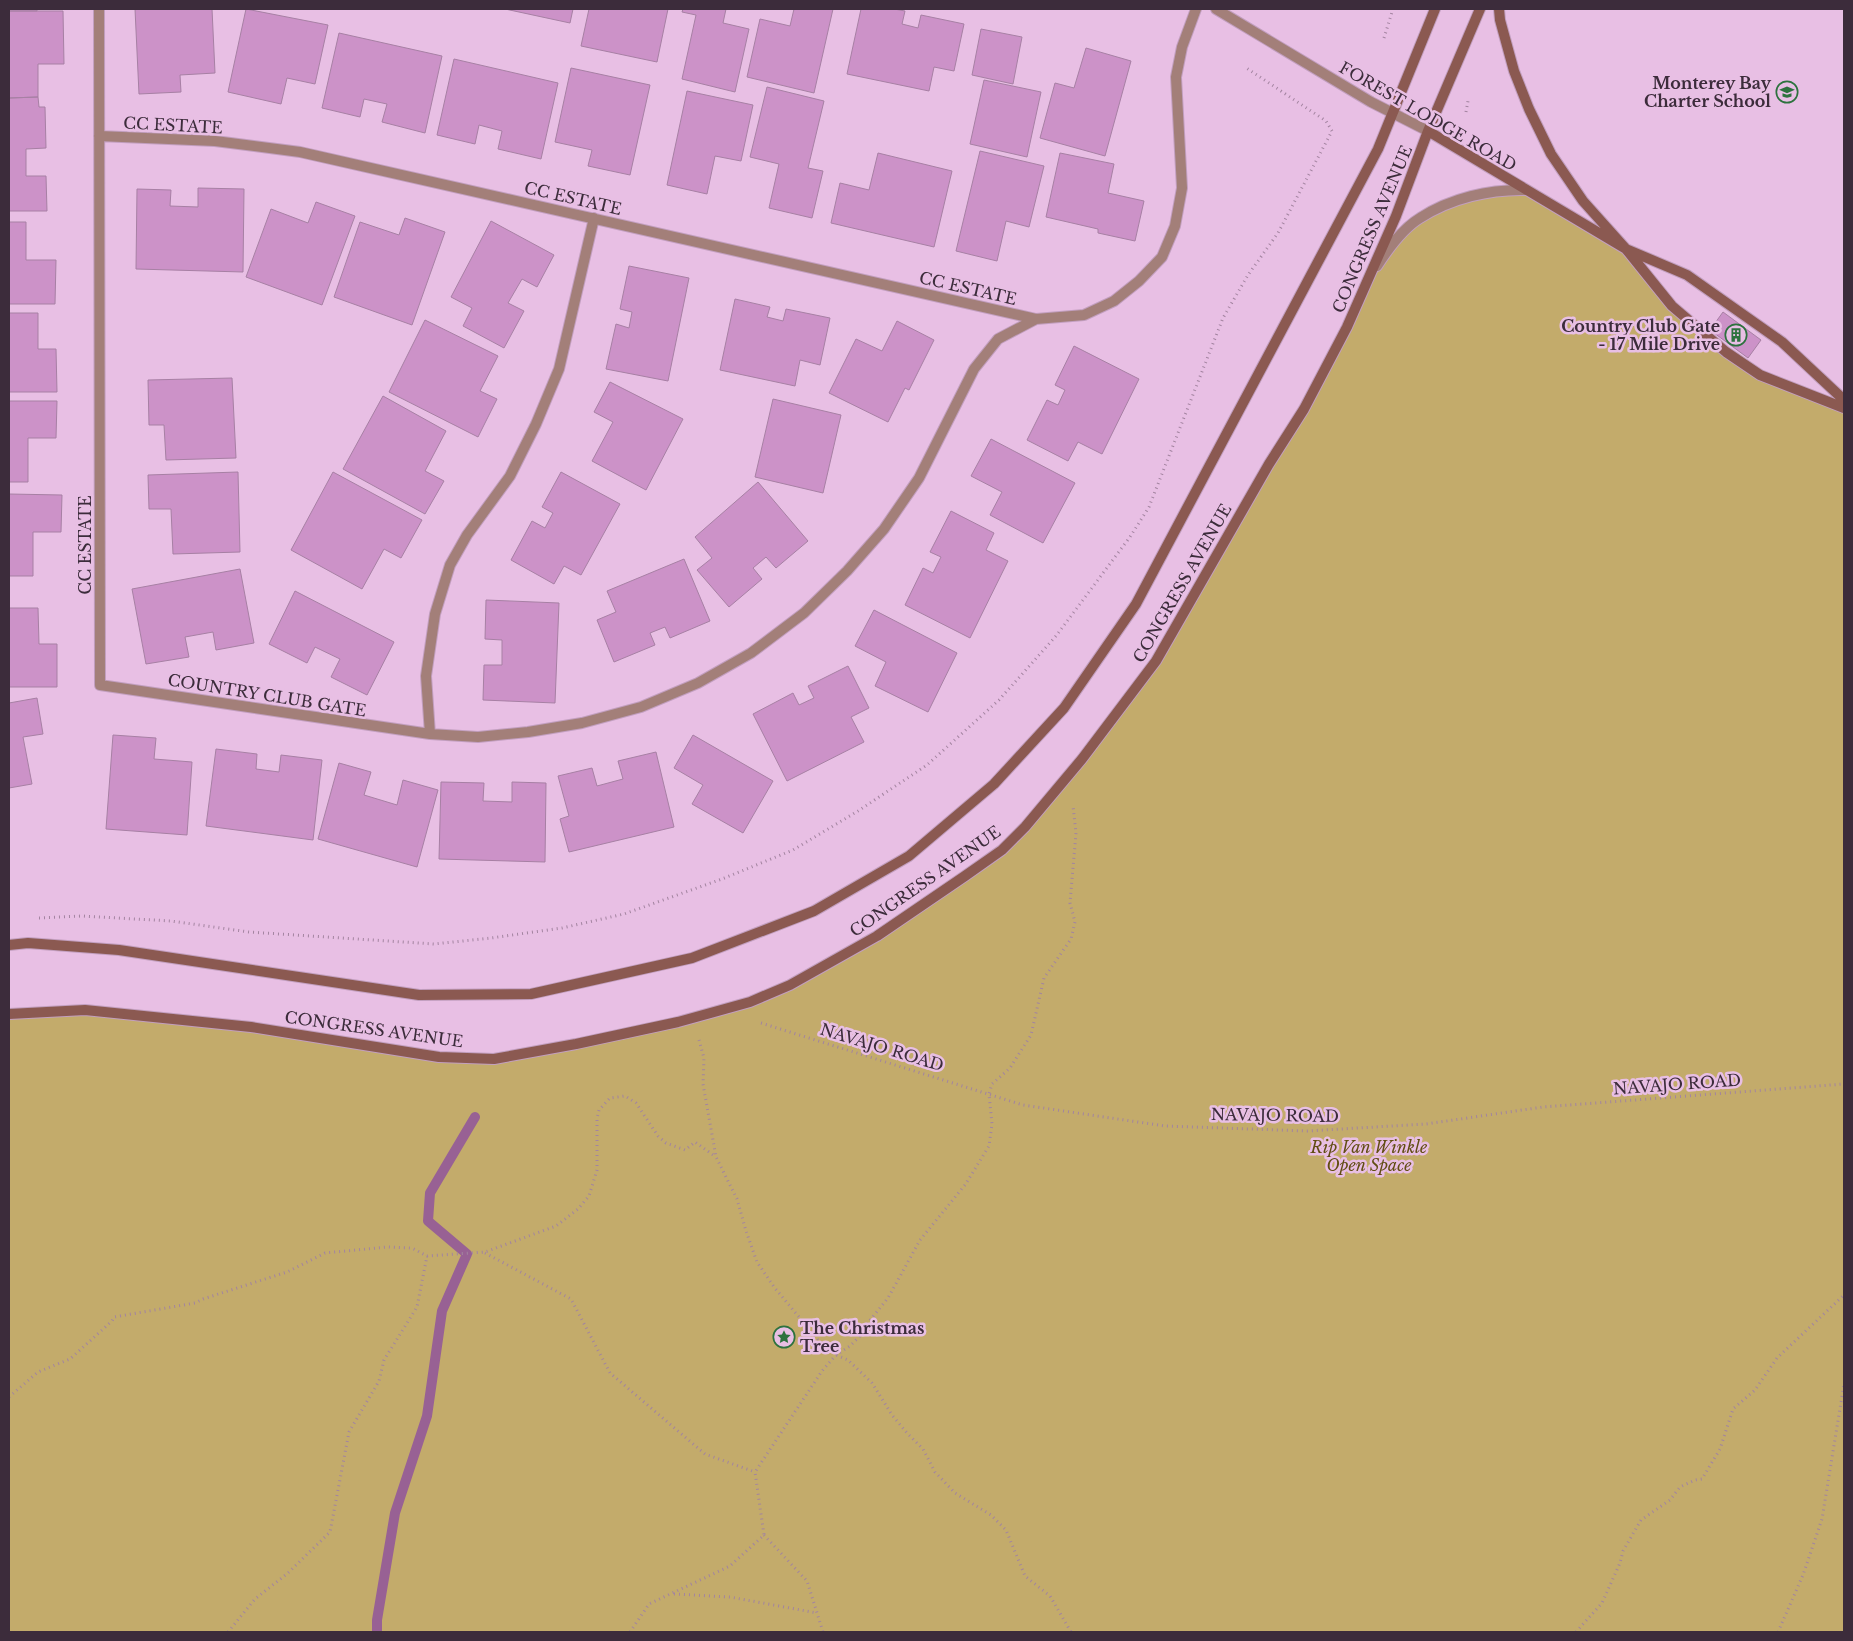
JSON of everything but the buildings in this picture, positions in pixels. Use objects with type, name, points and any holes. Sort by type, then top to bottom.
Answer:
[{"type":"street","name":"CC ESTATE","points":[[99,9],[100,685]]},
{"type":"street","name":"COUNTRY CLUB GATE","points":[[100,685],[430,734],[478,737],[528,732],[582,723],[640,707],[698,683],[751,653],[804,613],[847,571],[884,529],[919,478],[974,369],[998,339],[1036,319],[1084,315],[1114,300],[1139,281],[1162,257],[1174,226],[1182,188],[1176,77],[1182,47],[1196,9]]},
{"type":"street","name":"FOREST LODGE ROAD","points":[[1216,9],[1371,102],[1428,131],[1626,249],[1688,275],[1782,342],[1844,400]]},
{"type":"street","name":"CONGRESS AVENUE","points":[[9,945],[28,943],[119,950],[419,995],[531,994],[692,958],[814,911],[909,856],[994,784],[1064,708],[1136,604],[1378,150],[1435,9]]},
{"type":"street","name":"CONGRESS AVENUE","points":[[9,1014],[85,1010],[251,1027],[439,1057],[494,1059],[576,1044],[694,1018],[750,1002],[790,985],[877,936],[1002,850],[1025,827],[1082,758],[1156,661],[1264,472],[1304,408],[1347,327],[1396,216],[1428,131],[1480,9]]},
{"type":"street","points":[[1499,9],[1500,20],[1514,71],[1529,109],[1551,154],[1583,201],[1626,249]]},
{"type":"street","name":"CC ESTATE","points":[[99,136],[215,142],[300,152],[1036,319]]},
{"type":"street","points":[[1369,278],[1397,238],[1419,218],[1452,202],[1473,196],[1498,190],[1526,190]]},
{"type":"street","points":[[430,734],[426,676],[435,614],[447,573],[467,535],[510,476],[536,424],[558,369],[594,218]]},
{"type":"street","name":"FOREST LODGE ROAD","points":[[1626,249],[1672,306],[1726,352],[1760,375],[1844,408]]},
{"type":"path","points":[[1384,38],[1393,9]]},
{"type":"path","points":[[36,919],[82,916],[151,920],[249,932],[434,944],[562,928],[624,914],[722,879],[792,850],[858,811],[927,764],[999,700],[1062,629],[1130,537],[1149,507],[1224,318],[1248,275],[1278,233],[1332,131],[1326,122],[1244,67]]},
{"type":"path","points":[[823,1632],[807,1581],[764,1535],[755,1472],[822,1371],[836,1355],[850,1346],[862,1333],[888,1298],[920,1240],[965,1185],[989,1146],[992,1124],[989,1094],[992,1084],[1010,1068],[1031,1035],[1044,978],[1071,939],[1075,922],[1070,903],[1076,834],[1072,801]]},
{"type":"path","name":"NAVAJO ROAD","points":[[720,1011],[1023,1105],[1165,1126],[1307,1131],[1426,1124],[1544,1107],[1844,1084]]},
{"type":"path","points":[[694,1018],[704,1058],[703,1084],[716,1157],[737,1199],[757,1262],[774,1287],[819,1341],[836,1355],[848,1360],[872,1383],[892,1414],[923,1449],[935,1472],[955,1493],[991,1515],[1006,1530],[1025,1576],[1050,1596],[1071,1632]]},
{"type":"path","points":[[9,1397],[38,1372],[70,1359],[112,1321],[114,1317],[195,1303],[203,1298],[287,1272],[325,1252],[388,1247],[412,1248],[427,1256],[485,1252],[556,1226],[578,1209],[589,1196],[597,1170],[597,1118],[599,1110],[610,1098],[625,1096],[636,1103],[658,1136],[666,1143],[685,1150],[695,1142],[716,1157]]},
{"type":"path","points":[[485,1252],[571,1299],[610,1373],[705,1454],[755,1472]]},
{"type":"path","points":[[228,1632],[255,1599],[288,1574],[330,1532],[349,1432],[379,1381],[384,1360],[417,1307],[427,1256]]},
{"type":"path","points":[[1576,1632],[1602,1603],[1623,1552],[1641,1520],[1670,1500],[1680,1487],[1702,1479],[1720,1449],[1734,1409],[1755,1390],[1777,1358],[1822,1318],[1844,1295]]},
{"type":"path","points":[[1778,1632],[1803,1574],[1822,1519],[1844,1384]]},
{"type":"path","points":[[630,1632],[649,1604],[730,1566],[764,1535]]},
{"type":"path","points":[[672,1594],[730,1596],[817,1613]]},
{"type":"green space","name":"Rip Van Winkle Open Space","points":[[1526,190],[1626,249],[1672,306],[1760,375],[1844,408],[1844,1632],[9,1632],[9,1014],[85,1010],[494,1059],[750,1002],[877,936],[1002,850],[1156,661],[1269,464],[1369,278],[1397,239],[1452,202]]},
{"type":"waterway","points":[[377,1632],[377,1620],[395,1513],[427,1416],[442,1311],[467,1254],[428,1221],[430,1193],[475,1117]]},
{"type":"place","name":"Monterey Bay Charter School","points":[[1787,92]]},
{"type":"place","name":"Country Club Gate - 17 Mile Drive","points":[[1736,335]]},
{"type":"place","name":"The Christmas Tree","points":[[784,1337]]}]
